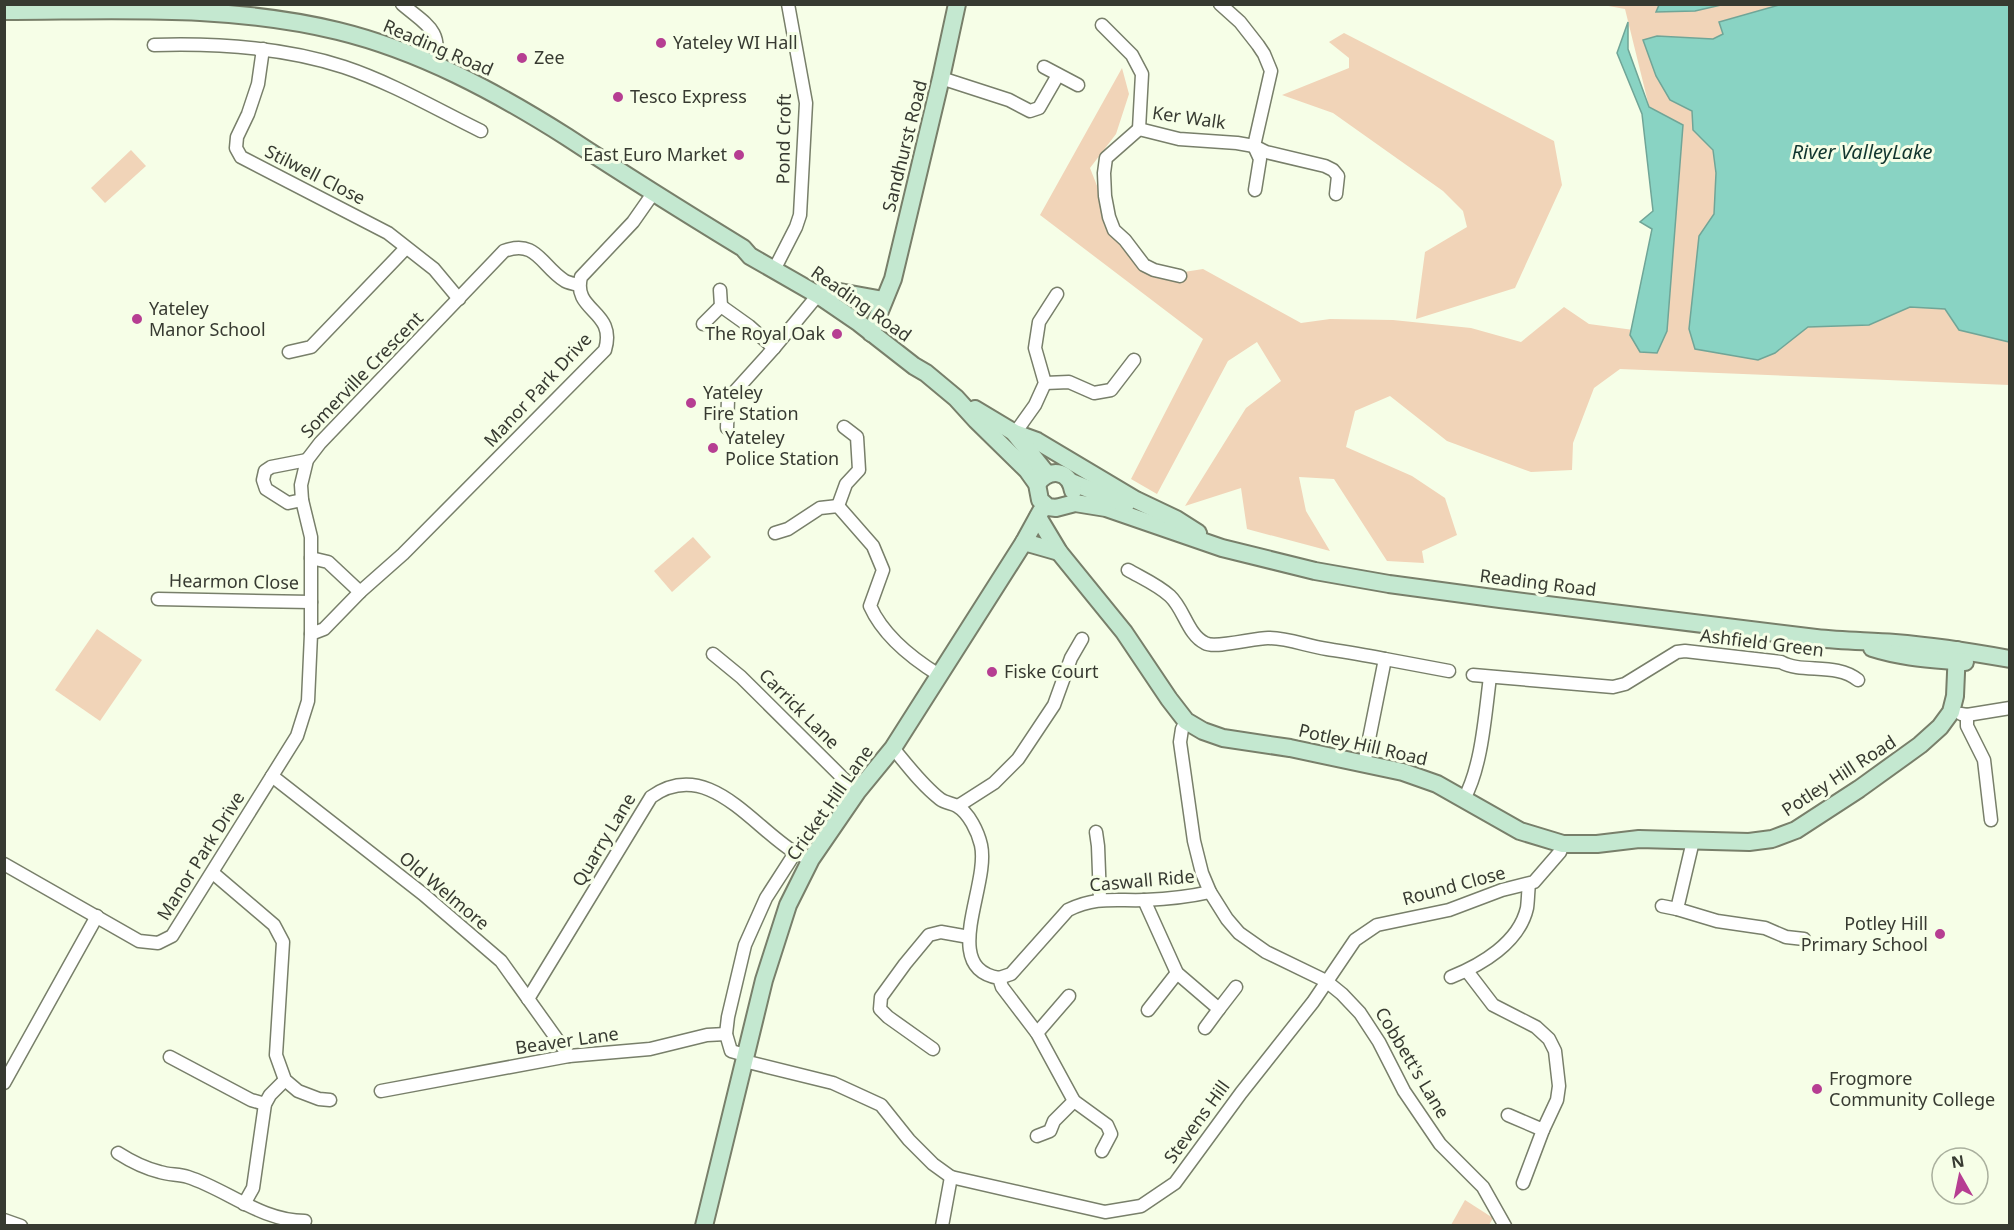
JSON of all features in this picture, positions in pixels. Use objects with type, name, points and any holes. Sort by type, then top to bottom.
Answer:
[{"type":"main road","name":"Sandhurst Road","points":[[868,323],[893,279],[957,4]]},
{"type":"main road","name":"Reading Road","points":[[4,10],[144,7],[218,12],[309,24],[371,41],[434,64],[510,102],[743,248],[753,249],[776,266],[868,323],[919,359],[926,373],[956,398],[1027,470],[1042,479]]},
{"type":"main road","points":[[820,292],[882,297]]},
{"type":"main road","name":"Reading Road","points":[[956,398],[1015,433],[1037,441],[1136,500],[1176,519],[1222,548]]},
{"type":"main road","name":"Reading Road","points":[[1015,433],[1042,479],[1038,496],[1041,511],[1075,503],[1106,507],[1222,548],[1315,571],[1389,584],[1851,642],[1893,643],[2010,665]]},
{"type":"main road","name":"Reading Road","points":[[1042,479],[1059,473],[1071,482],[1150,513],[1176,519]]},
{"type":"main road","points":[[1065,505],[1072,497],[1071,482]]},
{"type":"main road","name":"Cricket Hill Lane","points":[[704,1226],[764,980],[788,905],[811,859],[857,792],[893,748],[1024,542],[1041,511]]},
{"type":"main road","name":"Potley Hill Road","points":[[1041,511],[1059,552],[1124,632],[1186,720],[1203,731],[1223,738],[1290,748],[1403,772],[1437,783],[1520,831],[1563,844],[1597,844],[1639,839],[1749,842],[1772,839],[1796,830],[1859,789],[1959,714]]},
{"type":"main road","points":[[1024,542],[1059,552]]},
{"type":"main road","name":"Reading Road","points":[[1956,655],[2010,659]]},
{"type":"main road","points":[[1956,655],[1955,696],[1959,714]]},
{"type":"street","points":[[402,4],[432,30],[437,39],[438,52],[434,64]]},
{"type":"street","name":"Pond Croft","points":[[776,266],[800,215],[806,103],[788,4]]},
{"type":"street","points":[[1220,4],[1240,22],[1258,45],[1271,71],[1254,146],[1260,159],[1255,190]]},
{"type":"street","points":[[1102,25],[1132,56],[1142,74],[1139,129]]},
{"type":"street","points":[[154,45],[195,44],[289,52],[345,67],[375,79],[481,130]]},
{"type":"street","name":"Stilwell Close","points":[[262,49],[258,84],[237,137],[236,147],[241,157],[388,233],[434,269],[459,299]]},
{"type":"street","points":[[1044,67],[1078,85]]},
{"type":"street","points":[[941,78],[1009,100],[1030,111],[1040,108],[1058,75]]},
{"type":"street","name":"Ker Walk","points":[[1180,276],[1154,270],[1144,265],[1125,240],[1114,230],[1109,217],[1104,173],[1106,158],[1139,129],[1179,139],[1236,142],[1254,146],[1266,152],[1325,166],[1338,176],[1336,194]]},
{"type":"street","points":[[579,285],[581,277],[633,222],[654,192]]},
{"type":"street","name":"Somerville Crescent","points":[[311,634],[310,537],[301,485],[307,460],[320,443],[504,252],[517,247],[531,250],[566,282],[579,285]]},
{"type":"street","points":[[289,352],[311,347],[406,248]]},
{"type":"street","name":"Manor Park Drive","points":[[4,864],[139,941],[158,943],[172,936],[297,736],[308,701],[311,634],[324,629],[360,592],[403,554],[605,350],[609,338],[607,327],[584,301],[579,285]]},
{"type":"street","points":[[703,324],[721,306],[720,290]]},
{"type":"street","points":[[727,428],[728,399],[820,292]]},
{"type":"street","points":[[1015,433],[1035,405],[1045,383],[1035,348],[1039,322],[1057,294]]},
{"type":"street","points":[[721,306],[774,348]]},
{"type":"street","points":[[1045,383],[1069,382],[1094,393],[1111,390],[1134,360]]},
{"type":"street","points":[[838,506],[846,484],[859,470],[857,437],[844,427]]},
{"type":"street","points":[[302,500],[288,503],[266,489],[263,480],[265,471],[271,466],[307,460]]},
{"type":"street","points":[[775,534],[788,529],[820,508],[838,506]]},
{"type":"street","points":[[838,506],[873,546],[883,570],[870,606],[877,621],[919,662],[939,675]]},
{"type":"street","points":[[311,558],[328,562],[360,592]]},
{"type":"street","points":[[1128,570],[1156,585],[1170,596],[1183,611],[1197,639],[1208,645],[1266,638],[1290,640],[1325,649],[1342,650],[1449,671]]},
{"type":"street","name":"Hearmon Close","points":[[158,599],[310,602]]},
{"type":"street","points":[[958,807],[994,783],[1018,759],[1054,705],[1071,658],[1082,639]]},
{"type":"street","name":"Ashfield Green","points":[[1473,675],[1613,687],[1625,684],[1677,652],[1685,651],[1781,662],[1791,668],[1809,667],[1831,670],[1852,675],[1858,680]]},
{"type":"street","name":"Carrick Lane","points":[[713,654],[741,677],[857,792]]},
{"type":"street","points":[[1364,764],[1385,659]]},
{"type":"street","points":[[1464,799],[1482,741],[1490,677]]},
{"type":"street","points":[[1991,820],[1984,760],[1959,714],[2010,708]]},
{"type":"street","points":[[1186,720],[1180,742],[1186,789],[1194,841],[1210,892],[1239,933],[1266,951],[1326,981]]},
{"type":"street","points":[[893,748],[913,772],[942,800],[958,807],[973,824],[981,846],[981,872],[969,937],[969,954],[976,969],[987,976],[999,978],[1002,987],[1037,1033],[1074,1101],[1107,1125],[1111,1134],[1102,1151]]},
{"type":"street","name":"Old Welmore","points":[[272,776],[423,894],[501,961],[569,1056]]},
{"type":"street","name":"Quarry Lane","points":[[528,999],[651,797],[660,791],[688,785],[710,789],[725,797],[795,853],[811,859]]},
{"type":"street","points":[[1096,832],[1100,899]]},
{"type":"street","points":[[1677,909],[1693,841]]},
{"type":"street","name":"Round Close","points":[[1326,981],[1355,940],[1377,925],[1449,910],[1502,890],[1534,882],[1560,852],[1563,844]]},
{"type":"street","name":"Cricket Hill Lane","points":[[726,1034],[745,945],[766,898],[795,853]]},
{"type":"street","points":[[213,873],[274,925],[284,942],[276,1055],[285,1080],[307,1096],[330,1100]]},
{"type":"street","points":[[1451,977],[1467,971],[1504,946],[1517,932],[1527,909],[1529,884]]},
{"type":"street","name":"Caswall Ride","points":[[999,978],[1011,974],[1068,910],[1090,901],[1185,897],[1210,892]]},
{"type":"street","points":[[1144,900],[1177,973],[1219,1009]]},
{"type":"street","points":[[1662,906],[1716,921],[1765,927],[1786,936],[1804,939]]},
{"type":"street","points":[[4,1083],[10,1063],[97,916]]},
{"type":"street","points":[[933,1049],[888,1017],[880,1009],[881,998],[929,935],[941,932],[969,937]]},
{"type":"street","points":[[1467,971],[1492,1005],[1536,1027],[1549,1039],[1555,1051],[1559,1086],[1557,1100],[1523,1183]]},
{"type":"street","points":[[1148,1010],[1177,973]]},
{"type":"street","name":"Stevens Hill","points":[[745,1058],[833,1083],[881,1105],[909,1140],[951,1177],[1105,1212],[1141,1206],[1175,1183],[1241,1093],[1313,1002],[1326,981]]},
{"type":"street","name":"Cobbett's Lane","points":[[1326,981],[1342,993],[1360,1012],[1379,1042],[1404,1091],[1440,1144],[1483,1187],[1504,1226]]},
{"type":"street","points":[[1205,1028],[1236,987]]},
{"type":"street","points":[[1037,1033],[1069,996]]},
{"type":"street","points":[[726,1034],[732,1051],[745,1058]]},
{"type":"street","name":"Beaver Lane","points":[[381,1090],[569,1056],[650,1049],[707,1035],[726,1034]]},
{"type":"street","points":[[170,1057],[250,1101],[265,1104]]},
{"type":"street","points":[[244,1204],[253,1188],[265,1104],[270,1095],[285,1080]]},
{"type":"street","points":[[1037,1136],[1050,1131],[1054,1121],[1074,1101]]},
{"type":"street","points":[[1508,1115],[1543,1130]]},
{"type":"street","points":[[118,1152],[135,1164],[187,1177],[267,1215],[291,1221],[305,1221]]},
{"type":"street","points":[[942,1226],[951,1177]]},
{"type":"street","points":[[4,1220],[21,1226]]},
{"type":"shaded area","points":[[1603,5],[1659,5],[1656,12],[1695,11],[1721,5],[1779,5],[1719,22],[1723,34],[1713,39],[1657,36],[1656,76],[1670,100],[1692,111],[1693,130],[1713,150],[1716,173],[1714,214],[1962,199],[1775,353],[1808,327],[1869,325],[1910,307],[1945,309],[1959,330],[2009,342],[2009,385],[1620,369],[1594,388],[1573,443],[1572,470],[1531,472],[1447,441],[1390,396],[1355,411],[1346,447],[1412,476],[1445,498],[1457,535],[1422,551],[1424,563],[1387,561],[1334,479],[1299,477],[1306,511],[1330,551],[1247,529],[1241,488],[1185,506],[1246,408],[1281,381],[1257,342],[1228,361],[1157,494],[1131,479],[1203,339],[1040,215],[1122,68],[1129,94],[1116,134],[1090,168],[1103,201],[1111,232],[1165,275],[1203,269],[1301,323],[1330,319],[1393,320],[1471,328],[1521,342],[1564,307],[1589,324],[1641,331],[1660,151],[1625,9]]},
{"type":"shaded area","points":[[1344,33],[1554,141],[1562,185],[1515,288],[1416,319],[1425,252],[1467,227],[1463,211],[1443,191],[1333,113],[1282,95],[1349,68],[1349,58],[1329,42]]},
{"type":"shaded area","points":[[131,150],[146,166],[105,203],[91,188]]},
{"type":"shaded area","points":[[693,537],[711,557],[672,592],[654,571]]},
{"type":"shaded area","points":[[97,629],[142,660],[100,721],[55,690]]},
{"type":"shaded area","points":[[1465,1200],[1493,1218],[1489,1225],[1451,1225]]},
{"type":"water","points":[[1659,4],[1721,5],[1695,11],[1656,12]]},
{"type":"water","name":"River ValleyLake","points":[[1779,5],[2009,5],[2009,342],[1959,330],[1945,309],[1910,307],[1869,325],[1808,327],[1775,353],[1758,360],[1695,349],[1689,329],[1699,236],[1714,214],[1716,173],[1713,150],[1693,130],[1692,111],[1670,100],[1656,76],[1643,40],[1657,36],[1713,39],[1723,34],[1719,22]]},
{"type":"water","points":[[1628,22],[1628,49],[1649,107],[1683,125],[1667,331],[1657,353],[1640,352],[1630,335],[1652,229],[1640,222],[1653,211],[1642,114],[1617,53]]},
{"type":"place","name":"Yateley WI Hall","points":[[661,43]]},
{"type":"place","name":"Zee","points":[[522,58]]},
{"type":"place","name":"Tesco Express","points":[[618,97]]},
{"type":"place","name":"East Euro Market","points":[[739,155]]},
{"type":"place","name":"Yateley Manor School","points":[[137,319]]},
{"type":"place","name":"The Royal Oak","points":[[837,334]]},
{"type":"place","name":"Yateley Fire Station","points":[[691,403]]},
{"type":"place","name":"Yateley Police Station","points":[[713,448]]},
{"type":"place","name":"Fiske Court","points":[[992,672]]},
{"type":"place","name":"Potley Hill Primary School","points":[[1940,934]]},
{"type":"place","name":"Frogmore Community College","points":[[1817,1089]]}]
